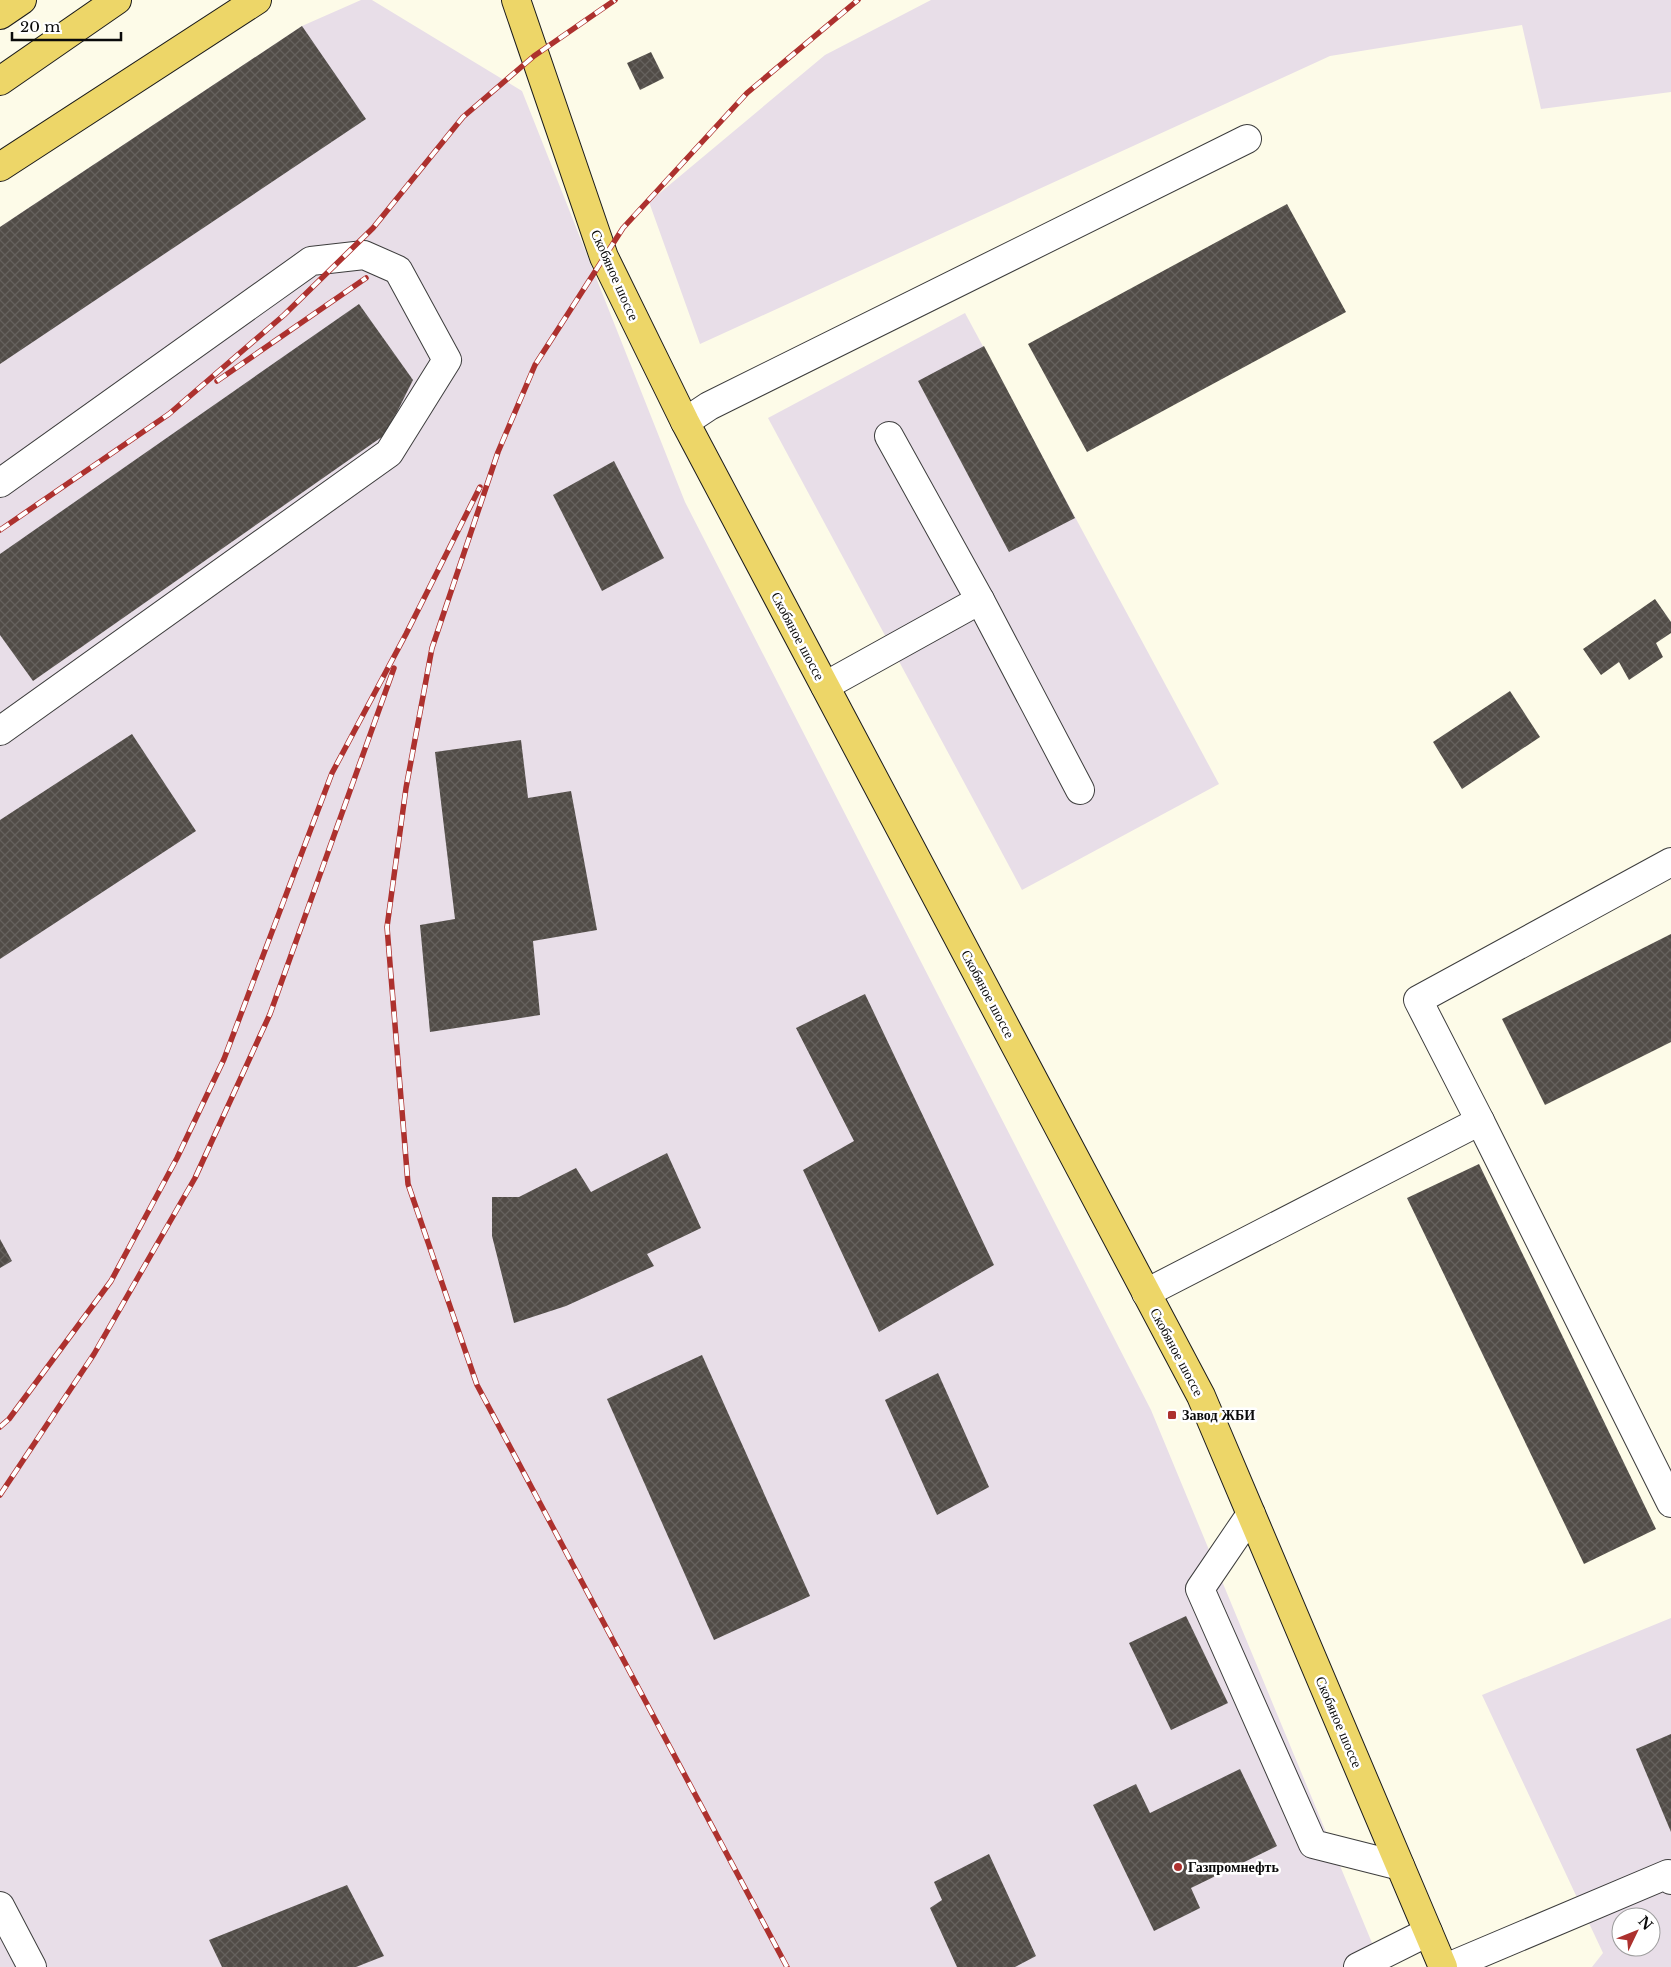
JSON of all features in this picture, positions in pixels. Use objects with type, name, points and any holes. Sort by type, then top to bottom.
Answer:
[{"type":"main road","points":[[0,15],[22,0]]},
{"type":"main road","points":[[0,81],[117,0]]},
{"type":"main road","points":[[0,167],[257,0]]},
{"type":"main road","points":[[498,0],[520,12]]},
{"type":"main road","name":"Скобяное шоссе","points":[[520,12],[604,257],[685,422],[1201,1396],[1443,1967]]},
{"type":"lane","points":[[685,422],[709,406],[1248,139]]},
{"type":"lane","points":[[0,483],[311,261],[364,255],[398,270],[447,360],[389,452],[0,730]]},
{"type":"lane","points":[[889,436],[980,600],[1080,790]]},
{"type":"lane","points":[[825,686],[980,600]]},
{"type":"lane","points":[[1671,862],[1418,1000],[1671,1503]]},
{"type":"lane","points":[[1146,1293],[1480,1121]]},
{"type":"lane","points":[[1251,1514],[1200,1589],[1313,1844],[1400,1866]]},
{"type":"lane","points":[[1448,1967],[1668,1874],[1671,1880]]},
{"type":"lane","points":[[0,1906],[32,1967]]},
{"type":"lane","points":[[1358,1967],[1428,1932]]},
{"type":"shaded area","points":[[361,0],[372,0],[522,91],[685,502],[1151,1410],[1382,1967],[0,1967],[0,227],[302,26]]},
{"type":"shaded area","points":[[931,0],[1671,0],[1671,92],[1541,109],[1522,25],[1330,56],[700,344],[649,202],[825,55]]},
{"type":"shaded area","points":[[965,313],[1219,784],[1022,890],[768,418]]},
{"type":"shaded area","points":[[1671,1618],[1671,1967],[1592,1967],[1603,1953],[1482,1695]]},
{"type":"building","points":[[302,26],[366,119],[0,364],[0,227]]},
{"type":"building","points":[[651,52],[664,78],[640,90],[627,63]]},
{"type":"building","points":[[1287,204],[1346,312],[1087,452],[1028,344]]},
{"type":"building","points":[[359,304],[413,380],[386,434],[33,681],[0,635],[0,554]]},
{"type":"building","points":[[984,346],[1075,518],[1009,552],[918,381]]},
{"type":"building","points":[[614,461],[664,558],[602,591],[553,495]]},
{"type":"building","points":[[1655,599],[1671,622],[1671,633],[1656,643],[1663,657],[1629,680],[1619,662],[1601,675],[1583,649]]},
{"type":"building","points":[[1510,691],[1540,737],[1462,789],[1433,742]]},
{"type":"building","points":[[132,734],[196,831],[0,959],[0,820]]},
{"type":"building","points":[[521,740],[528,798],[571,791],[597,930],[533,941],[540,1015],[430,1032],[420,925],[455,919],[435,752]]},
{"type":"building","points":[[1671,934],[1671,1042],[1545,1105],[1502,1019]]},
{"type":"building","points":[[865,994],[994,1265],[879,1332],[803,1170],[854,1141],[796,1028]]},
{"type":"building","points":[[667,1153],[701,1228],[647,1254],[654,1266],[566,1306],[514,1323],[492,1236],[492,1197],[519,1197],[576,1168],[591,1192]]},
{"type":"building","points":[[1479,1164],[1656,1529],[1584,1564],[1407,1198]]},
{"type":"building","points":[[0,1239],[12,1261],[0,1268]]},
{"type":"building","points":[[702,1355],[810,1596],[714,1640],[607,1399]]},
{"type":"building","points":[[938,1373],[989,1487],[937,1515],[885,1400]]},
{"type":"building","points":[[1186,1616],[1228,1703],[1171,1730],[1129,1643]]},
{"type":"building","points":[[1671,1734],[1671,1832],[1636,1749]]},
{"type":"building","name":"Газпромнефть","points":[[1240,1769],[1277,1846],[1191,1888],[1200,1908],[1154,1931],[1093,1805],[1136,1784],[1150,1813]]},
{"type":"building","points":[[989,1854],[1036,1956],[1015,1967],[957,1967],[930,1908],[942,1900],[934,1882]]},
{"type":"building","points":[[347,1885],[384,1956],[356,1967],[222,1967],[209,1940]]},
{"type":"railway","points":[[0,530],[169,414],[284,315],[373,228],[463,117],[534,56],[615,0]]},
{"type":"railway","points":[[787,1967],[477,1385],[408,1184],[387,927],[406,788],[432,648],[498,452],[535,365],[623,228],[747,93],[858,0]]},
{"type":"railway","points":[[217,381],[366,278]]},
{"type":"railway","points":[[0,1427],[9,1419],[111,1281],[177,1158],[224,1059],[332,773],[406,634],[480,487]]},
{"type":"railway","points":[[0,1495],[94,1354],[195,1178],[270,1014],[394,668]]},
{"type":"place","name":"Завод ЖБИ","points":[[1172,1415]]},
{"type":"place","name":"Газпромнефть","points":[[1178,1867]]}]
